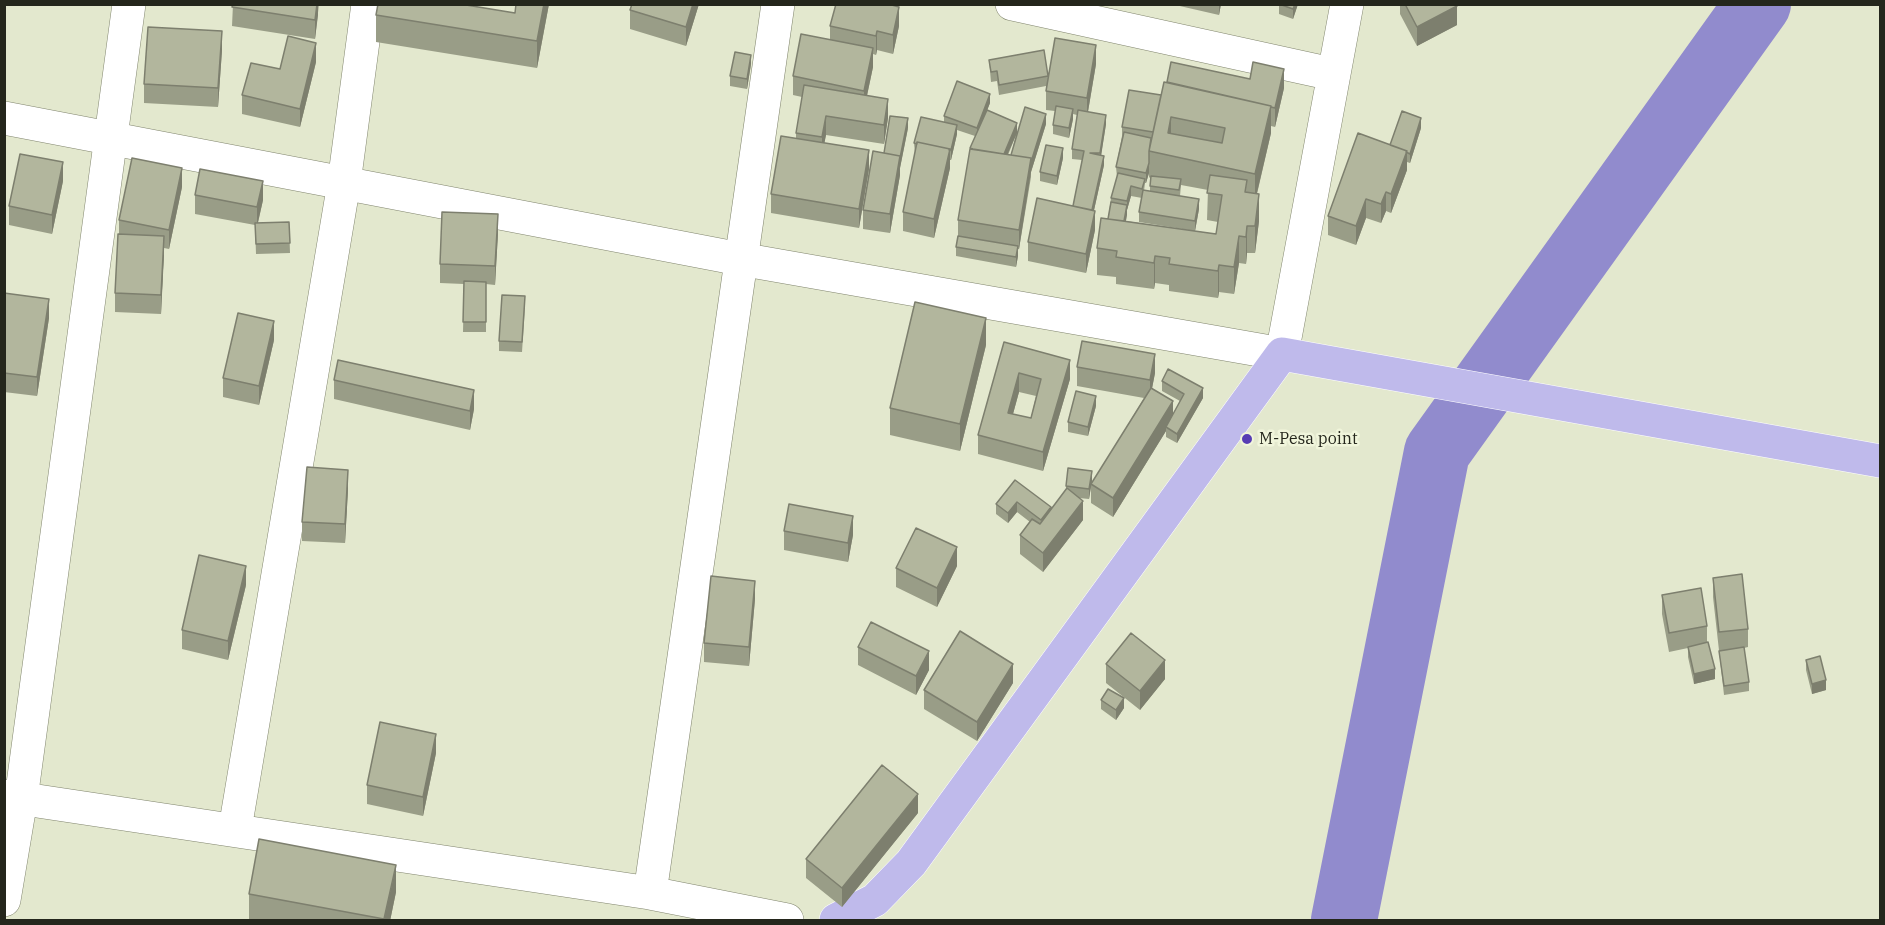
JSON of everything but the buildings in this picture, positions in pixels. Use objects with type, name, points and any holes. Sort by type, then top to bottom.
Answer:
[{"type":"main road","points":[[836,921],[875,900],[911,863],[1282,354],[1881,461]]},
{"type":"street","points":[[4,900],[13,797],[129,4]]},
{"type":"street","points":[[235,829],[344,183],[368,4]]},
{"type":"street","points":[[650,893],[778,4]]},
{"type":"street","points":[[1012,4],[1332,74]]},
{"type":"street","points":[[4,118],[740,259],[1282,354],[1332,74],[1347,4]]},
{"type":"street","points":[[13,797],[650,893],[787,921]]},
{"type":"waterway","points":[[1344,920],[1437,452],[1758,4]]},
{"type":"place","name":"M-Pesa point","points":[[1247,439]]}]
